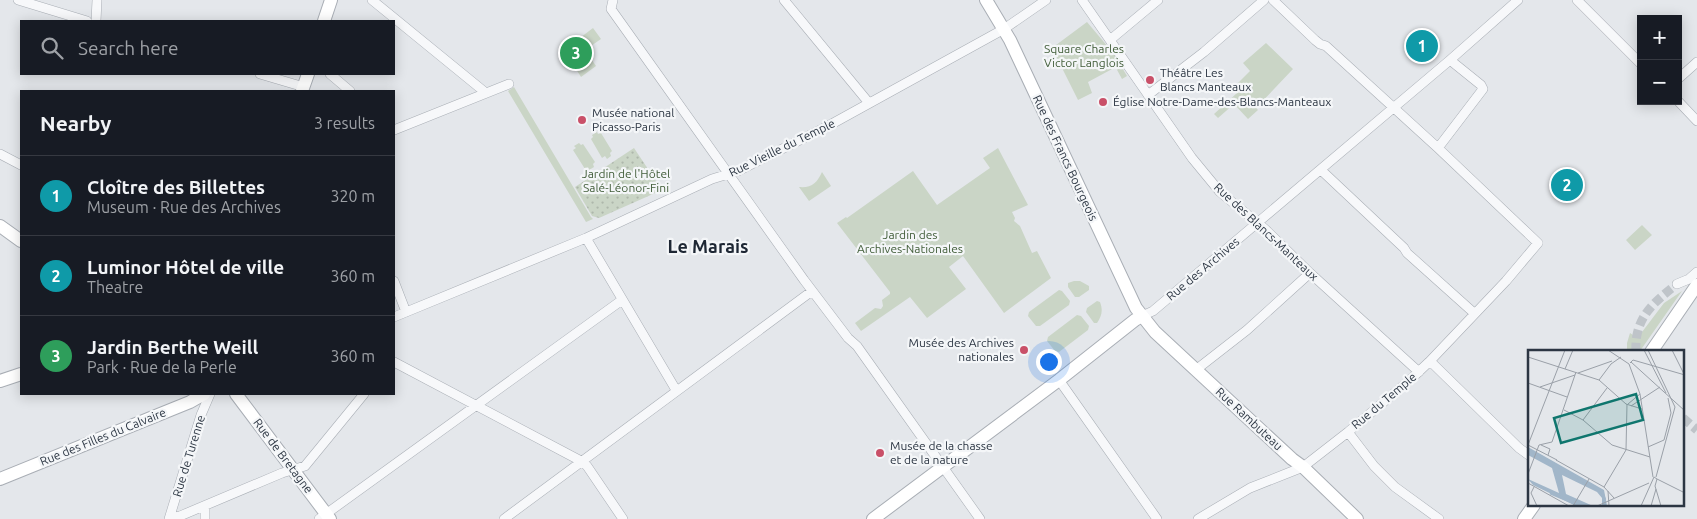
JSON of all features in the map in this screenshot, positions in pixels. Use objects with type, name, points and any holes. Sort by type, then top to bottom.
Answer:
[{"type":"street","points":[[18,0],[84,20]]},
{"type":"street","points":[[96,20],[97,0]]},
{"type":"street","points":[[324,20],[331,0]]},
{"type":"street","points":[[372,0],[486,93]]},
{"type":"street","points":[[784,0],[869,103]]},
{"type":"street","name":"Rue des Francs Bourgeois","points":[[986,0],[1004,29],[1136,308],[1142,316]]},
{"type":"street","name":"Rue Vieille du Temple","points":[[395,317],[586,238],[712,179],[729,174],[828,126],[995,32],[1004,29],[1046,0]]},
{"type":"street","name":"Rue des Blancs-Manteaux","points":[[1082,0],[1192,158],[1215,185],[1419,372]]},
{"type":"street","points":[[1110,40],[1158,0]]},
{"type":"street","points":[[1148,95],[1204,52],[1264,0]]},
{"type":"street","points":[[1273,0],[1315,40],[1326,46],[1438,148],[1484,89],[1450,60]]},
{"type":"street","name":"Rue des Archives","points":[[874,519],[1059,380],[1135,320],[1153,311],[1321,170],[1518,0]]},
{"type":"street","points":[[1577,0],[1637,60]]},
{"type":"street","points":[[612,5],[812,291],[848,338],[857,346],[980,519]]},
{"type":"street","points":[[1682,75],[1697,62]]},
{"type":"street","points":[[263,75],[303,89],[308,75]]},
{"type":"street","points":[[331,75],[349,90]]},
{"type":"street","points":[[395,129],[509,84]]},
{"type":"street","points":[[1682,105],[1697,120]]},
{"type":"street","name":"Rue du Temple","points":[[1198,519],[1250,488],[1303,467],[1348,432],[1419,372],[1506,280],[1538,243],[1438,148]]},
{"type":"street","points":[[0,154],[20,164]]},
{"type":"street","points":[[1321,170],[1404,248],[1407,253],[1474,313]]},
{"type":"street","points":[[0,226],[20,240]]},
{"type":"street","points":[[586,238],[676,390]]},
{"type":"street","points":[[1677,284],[1690,279],[1697,272]]},
{"type":"street","points":[[1197,369],[1247,330],[1310,273]]},
{"type":"street","points":[[395,284],[406,312]]},
{"type":"street","points":[[1652,350],[1697,285]]},
{"type":"street","points":[[504,519],[812,291]]},
{"type":"street","points":[[325,517],[622,300]]},
{"type":"street","name":"Rue Rambuteau","points":[[1142,316],[1155,332],[1358,519]]},
{"type":"street","points":[[1430,361],[1528,455]]},
{"type":"street","points":[[395,363],[581,461],[587,466],[622,519]]},
{"type":"street","points":[[0,381],[20,374]]},
{"type":"street","points":[[1059,380],[1157,519]]},
{"type":"street","name":"Rue des Filles du Calvaire","points":[[0,479],[190,402],[202,395]]},
{"type":"street","name":"Rue de Turenne","points":[[170,518],[210,395]]},
{"type":"street","name":"Rue de Bretagne","points":[[237,395],[294,470],[325,517]]},
{"type":"street","points":[[170,518],[180,516],[282,473],[304,466],[363,395]]},
{"type":"street","points":[[1348,432],[1374,466],[1395,487],[1439,519]]},
{"type":"street","points":[[205,506],[205,519]]},
{"type":"street","points":[[1524,519],[1533,506]]},
{"type":"green space","name":"Square Charles Victor Langlois","points":[[1087,22],[1114,54],[1127,76],[1122,79],[1116,68],[1114,68],[1088,82],[1092,93],[1078,100],[1052,48]]},
{"type":"green space","points":[[593,28],[601,39],[585,50],[596,66],[581,77],[564,50]]},
{"type":"green space","points":[[1266,43],[1293,69],[1248,119],[1234,104],[1218,118],[1214,114],[1237,93],[1233,88],[1250,71],[1243,63]]},
{"type":"green space","points":[[514,87],[593,219],[586,222],[508,91]]},
{"type":"green space","points":[[597,132],[598,134],[601,133],[612,151],[610,153],[611,156],[607,159],[605,156],[602,158],[591,139],[592,135]]},
{"type":"green space","points":[[579,143],[583,144],[595,162],[593,164],[594,167],[589,170],[588,167],[585,169],[573,150],[576,148],[574,146]]},
{"type":"green space","name":"Jardin de l'Hôtel Salé-Léonor-Fini","points":[[634,148],[662,190],[599,218],[592,216],[575,187]]},
{"type":"green space","name":"Jardin des Archives-Nationales","points":[[998,148],[1028,205],[1012,212],[1015,218],[1014,221],[1020,226],[1032,253],[1037,251],[1051,278],[1004,313],[963,256],[949,267],[966,289],[927,318],[910,297],[861,331],[855,323],[875,308],[881,309],[883,306],[882,300],[890,292],[837,223],[847,218],[913,171],[937,205],[990,168],[983,158]]},
{"type":"green space","points":[[822,172],[831,186],[809,201],[799,187],[807,187],[814,184]]},
{"type":"green space","points":[[1642,225],[1652,235],[1635,250],[1626,240]]},
{"type":"green space","points":[[1080,281],[1089,286],[1089,290],[1079,297],[1075,297],[1068,287],[1068,283]]},
{"type":"green space","points":[[1059,290],[1070,301],[1069,305],[1040,326],[1036,326],[1028,316],[1029,312]]},
{"type":"green space","points":[[1682,291],[1641,350],[1627,350],[1630,333],[1639,336],[1664,303]]},
{"type":"green space","points":[[1097,301],[1100,302],[1102,313],[1097,323],[1094,323],[1086,312],[1087,308]]},
{"type":"green space","points":[[1077,315],[1081,316],[1089,326],[1088,330],[1059,352],[1055,351],[1047,341],[1048,337]]},
{"type":"tunnel","points":[[1636,350],[1638,330],[1647,312],[1677,284]]},
{"type":"tunnel","points":[[1684,419],[1697,430]]},
{"type":"place","name":"Cloître des Billettes","points":[[1422,46]]},
{"type":"place","name":"Jardin Berthe Weill","points":[[576,53]]},
{"type":"place","name":"Théâtre Les Blancs Manteaux","points":[[1150,80]]},
{"type":"place","name":"Église Notre-Dame-des-Blancs-Manteaux","points":[[1103,102]]},
{"type":"place","name":"Musée national Picasso-Paris","points":[[582,120]]},
{"type":"place","name":"Luminor Hôtel de ville","points":[[1567,185]]},
{"type":"place","name":"Musée des Archives nationales","points":[[1024,350]]},
{"type":"place","name":"Musée de la chasse et de la nature","points":[[880,453]]},
{"type":"district","name":"Le Marais","points":[[708,247]]}]
